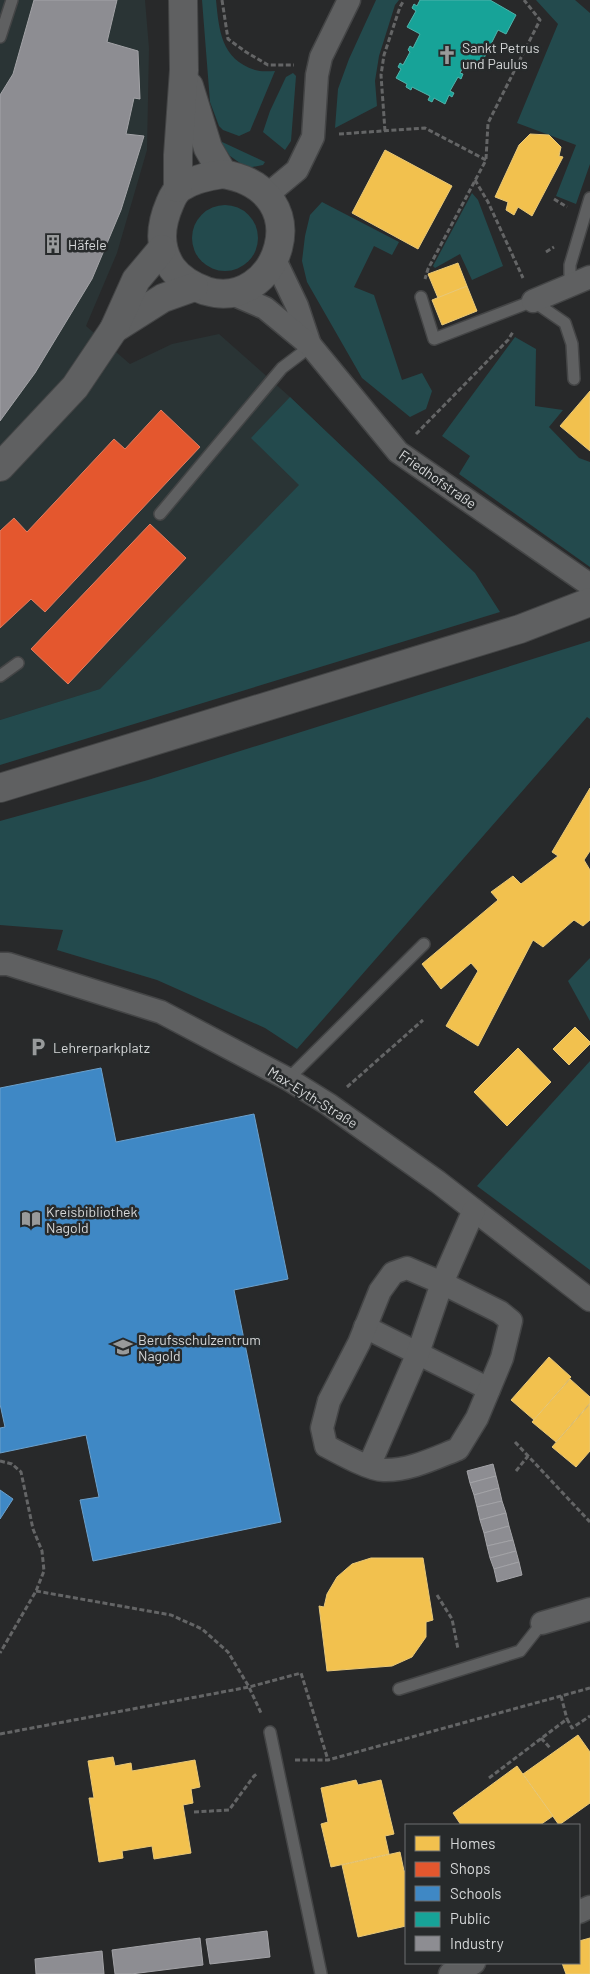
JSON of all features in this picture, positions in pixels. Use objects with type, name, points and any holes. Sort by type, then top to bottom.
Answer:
[{"type":"street","points":[[178,188],[203,176],[223,174],[239,176],[255,184],[267,195],[276,210],[280,226],[280,244],[275,260],[264,275],[249,287],[230,292],[212,292],[194,287],[182,279],[162,250],[164,218],[178,188],[178,155],[184,70],[183,0]]},
{"type":"street","points":[[267,195],[297,170],[313,137],[317,75],[321,57],[349,0]]},
{"type":"street","points":[[184,70],[208,148],[223,174]]},
{"type":"street","points":[[0,466],[75,387],[114,329],[136,280],[162,250]]},
{"type":"street","name":"Friedhofstraße","points":[[275,260],[297,306],[310,346]]},
{"type":"street","points":[[532,301],[580,282]]},
{"type":"street","points":[[114,329],[163,298],[194,287]]},
{"type":"street","name":"Friedhofstraße","points":[[230,292],[265,308],[310,346],[398,452],[590,586]]},
{"type":"street","points":[[0,788],[520,628],[590,602]]},
{"type":"street","name":"Max-Eyth-Straße","points":[[0,964],[8,964],[161,1012],[288,1079],[328,1104],[438,1182],[590,1300]]},
{"type":"street","points":[[369,1466],[418,1353],[442,1283],[474,1210]]},
{"type":"street","points":[[407,1268],[442,1283],[500,1312],[511,1321],[502,1358],[477,1418],[458,1449],[410,1467],[382,1470],[346,1457],[326,1446],[322,1428],[329,1401],[365,1327],[380,1291],[393,1272],[407,1268]]},
{"type":"street","points":[[365,1327],[489,1389]]},
{"type":"street","points":[[542,1623],[590,1609]]},
{"type":"street","points":[[450,1974],[472,1964]]},
{"type":"lane","points":[[0,38],[12,0]]},
{"type":"lane","points":[[580,282],[570,266],[590,198]]},
{"type":"lane","points":[[421,297],[434,340],[532,301],[565,323],[572,344],[574,379]]},
{"type":"lane","points":[[160,514],[282,368],[310,346]]},
{"type":"lane","points":[[0,676],[18,663]]},
{"type":"lane","points":[[288,1079],[424,944]]},
{"type":"lane","points":[[399,1689],[520,1651],[542,1623]]},
{"type":"lane","points":[[270,1732],[321,1974]]},
{"type":"path","points":[[222,0],[228,39],[260,61],[268,65],[296,65],[321,57]]},
{"type":"path","points":[[384,131],[381,75],[384,55],[404,0]]},
{"type":"path","points":[[421,297],[428,269],[486,160],[488,123],[540,20],[524,0]]},
{"type":"path","points":[[336,134],[424,128],[486,160]]},
{"type":"path","points":[[398,452],[508,340],[532,301],[488,202],[475,180]]},
{"type":"path","points":[[328,1104],[423,1020]]},
{"type":"path","points":[[515,1442],[590,1522]]},
{"type":"path","points":[[516,1471],[528,1456]]},
{"type":"path","points":[[0,1461],[12,1464],[20,1472],[33,1529],[42,1551],[44,1571],[36,1592],[0,1653]]},
{"type":"path","points":[[36,1592],[172,1615],[202,1629],[228,1652],[249,1687],[270,1732]]},
{"type":"path","points":[[437,1596],[452,1619],[462,1669]]},
{"type":"path","points":[[0,1734],[249,1687],[301,1673],[328,1760]]},
{"type":"path","points":[[194,1812],[229,1810],[254,1776],[277,1760],[328,1760],[590,1688]]},
{"type":"path","points":[[561,1696],[567,1719],[572,1728],[590,1716]]},
{"type":"path","points":[[489,1778],[567,1719]]},
{"type":"path","points":[[541,1738],[551,1750]]},
{"type":"shaded area","points":[[0,0],[145,0],[149,48],[147,150],[117,253],[86,326],[130,364],[172,344],[219,334],[290,397],[358,462],[104,688],[0,720]]},
{"type":"shaded area","points":[[202,0],[216,0],[224,42],[235,59],[255,70],[275,71],[250,131],[239,136],[223,130],[219,126],[210,102]]},
{"type":"shaded area","points":[[376,0],[399,0],[395,5],[379,56],[375,81],[377,106],[335,128],[338,89],[349,59]]},
{"type":"shaded area","points":[[536,0],[575,0],[590,13],[590,164],[576,204],[556,196],[576,145],[517,123],[558,24]]},
{"type":"shaded area","points":[[293,73],[296,76],[291,141],[285,150],[263,132],[270,111],[286,77]]},
{"type":"shaded area","points":[[220,141],[265,162],[263,165],[247,168],[230,156]]},
{"type":"shaded area","points":[[472,193],[478,200],[503,266],[472,280],[460,254],[435,268],[433,266]]},
{"type":"shaded area","points":[[322,202],[399,242],[392,255],[374,246],[354,287],[374,295],[402,380],[422,373],[432,391],[426,409],[410,417],[362,378],[307,282],[302,261],[305,236],[310,215]]},
{"type":"shaded area","points":[[225,205],[238,207],[248,215],[256,225],[258,238],[256,251],[248,261],[238,269],[225,271],[212,269],[202,261],[194,251],[192,238],[194,225],[202,215],[212,207]]},
{"type":"shaded area","points":[[515,337],[536,349],[535,406],[563,410],[549,427],[579,458],[590,462],[590,567],[459,474],[470,456],[442,436]]},
{"type":"shaded area","points":[[290,397],[475,573],[500,612],[0,765],[0,720],[100,689],[299,485],[251,438]]},
{"type":"shaded area","points":[[590,641],[590,719],[587,717],[297,1049],[265,1028],[157,980],[57,950],[63,930],[0,925],[0,821],[148,780]]},
{"type":"shaded area","points":[[590,958],[590,1021],[568,981]]},
{"type":"shaded area","points":[[590,1061],[590,1270],[477,1186]]},
{"type":"building: Homes","points":[[530,134],[549,135],[561,147],[559,156],[563,157],[532,216],[518,207],[514,215],[506,210],[508,202],[495,197],[519,145]]},
{"type":"building: Homes","points":[[385,150],[452,186],[418,249],[352,213]]},
{"type":"building: Homes","points":[[458,263],[467,286],[438,298],[428,274]]},
{"type":"building: Homes","points":[[467,286],[477,311],[442,325],[432,300]]},
{"type":"building: Homes","points":[[590,391],[590,451],[560,426]]},
{"type":"building: Homes","points":[[590,788],[590,851],[584,860],[590,870],[590,920],[583,926],[574,920],[543,947],[533,940],[478,1046],[446,1026],[478,971],[471,963],[441,989],[422,964],[498,900],[491,892],[513,876],[521,884],[558,856],[552,852]]},
{"type":"building: Homes","points":[[575,1027],[590,1044],[569,1065],[553,1049]]},
{"type":"building: Homes","points":[[518,1048],[551,1082],[507,1126],[474,1092]]},
{"type":"building: Homes","points":[[549,1357],[571,1377],[534,1420],[511,1400]]},
{"type":"building: Homes","points":[[570,1379],[590,1397],[590,1403],[556,1442],[532,1422]]},
{"type":"building: Homes","points":[[590,1404],[590,1451],[576,1467],[552,1447]]},
{"type":"building: Homes","points":[[371,1558],[423,1558],[433,1620],[426,1622],[426,1637],[412,1657],[392,1666],[327,1671],[319,1606],[324,1607],[327,1594],[337,1577],[352,1564]]},
{"type":"building: Homes","points":[[578,1735],[590,1752],[590,1803],[558,1824],[523,1774]]},
{"type":"building: Homes","points":[[113,1757],[115,1766],[131,1763],[132,1771],[195,1760],[200,1787],[191,1789],[193,1803],[183,1805],[191,1853],[154,1859],[152,1846],[122,1851],[123,1858],[99,1862],[89,1798],[94,1798],[88,1761]]},
{"type":"building: Homes","points":[[517,1766],[553,1816],[541,1824],[460,1824],[453,1813]]},
{"type":"building: Homes","points":[[356,1780],[358,1785],[381,1780],[394,1834],[385,1836],[389,1854],[331,1867],[321,1824],[328,1822],[321,1788]]},
{"type":"building: Homes","points":[[400,1852],[405,1871],[405,1926],[358,1937],[342,1865]]},
{"type":"building: Homes","points":[[590,1938],[590,1974],[566,1974],[562,1964],[580,1964],[580,1941]]},
{"type":"building: Shops","points":[[161,410],[200,447],[45,612],[31,599],[0,628],[0,531],[14,518],[27,532],[114,439],[125,449]]},
{"type":"building: Shops","points":[[150,524],[186,558],[68,684],[31,649]]},
{"type":"building: Schools","name":"Berufsschulzentrum Nagold","points":[[101,1068],[116,1142],[254,1114],[288,1279],[234,1290],[281,1522],[93,1561],[80,1500],[99,1497],[86,1435],[0,1453],[0,1428],[5,1427],[0,1404],[0,1088]]},
{"type":"building: Schools","points":[[0,1490],[13,1499],[0,1519]]},
{"type":"building: Public","name":"Sankt Petrus und Paulus","points":[[420,0],[490,0],[516,15],[506,34],[498,30],[491,44],[494,47],[493,50],[489,48],[480,66],[467,59],[460,73],[463,74],[461,79],[458,77],[450,91],[454,93],[452,97],[449,95],[445,104],[434,98],[432,102],[428,100],[430,96],[412,87],[411,90],[406,87],[407,84],[396,78],[401,69],[398,67],[400,63],[403,65],[410,52],[408,50],[410,46],[413,48],[420,34],[407,27],[416,11],[412,8],[414,4],[417,6]]},
{"type":"building: Industry","name":"Häfele","points":[[34,0],[117,0],[107,42],[138,51],[140,99],[134,98],[126,134],[144,136],[121,210],[92,279],[35,373],[0,421],[0,95],[13,74]]},
{"type":"building: Industry","points":[[493,1464],[496,1476],[470,1483],[467,1471]]},
{"type":"building: Industry","points":[[496,1476],[499,1488],[474,1495],[470,1483]]},
{"type":"building: Industry","points":[[499,1488],[502,1501],[477,1507],[474,1495]]},
{"type":"building: Industry","points":[[502,1501],[506,1513],[480,1520],[477,1507]]},
{"type":"building: Industry","points":[[506,1513],[509,1526],[484,1533],[480,1520]]},
{"type":"building: Industry","points":[[509,1526],[513,1540],[487,1546],[484,1533]]},
{"type":"building: Industry","points":[[513,1540],[516,1551],[490,1558],[487,1546]]},
{"type":"building: Industry","points":[[516,1551],[519,1562],[494,1569],[490,1558]]},
{"type":"building: Industry","points":[[519,1562],[522,1575],[497,1582],[494,1569]]},
{"type":"building: Industry","points":[[267,1931],[270,1957],[210,1964],[206,1939]]},
{"type":"building: Industry","points":[[200,1938],[203,1965],[131,1974],[115,1974],[112,1950]]},
{"type":"building: Industry","points":[[102,1951],[104,1974],[36,1974],[35,1959]]},
{"type":"place","name":"Sankt Petrus und Paulus","points":[[447,55]]},
{"type":"place","name":"Häfele","points":[[53,244]]},
{"type":"place","name":"Lehrerparkplatz","points":[[38,1047]]},
{"type":"place","name":"Kreisbibliothek Nagold","points":[[31,1219]]},
{"type":"place","name":"Berufsschulzentrum Nagold","points":[[123,1347]]}]
